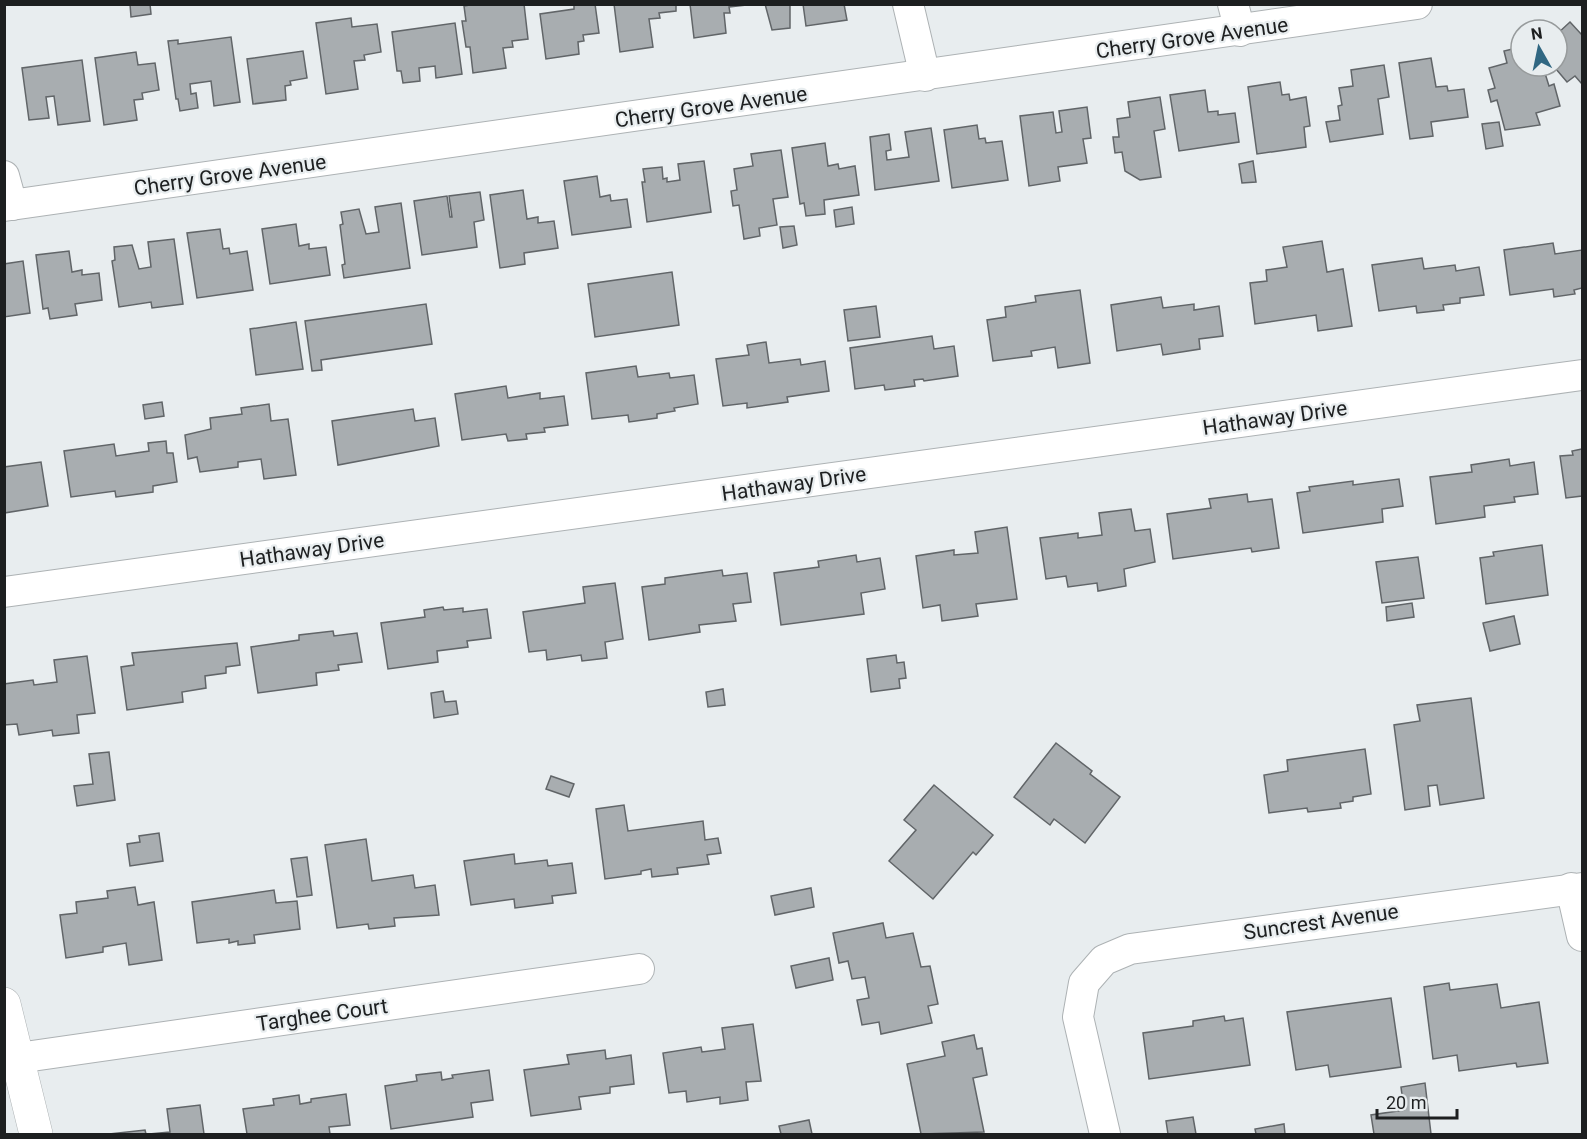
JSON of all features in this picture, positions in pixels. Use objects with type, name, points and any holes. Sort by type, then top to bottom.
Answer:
[{"type":"main road","points":[[4,1004],[11,1059],[36,1134]]},
{"type":"street","points":[[908,4],[925,76]]},
{"type":"street","name":"Cherry Grove Avenue","points":[[8,206],[925,76],[1236,18],[1417,4]]},
{"type":"street","points":[[4,176],[8,206]]},
{"type":"street","name":"Hathaway Drive","points":[[4,592],[1582,375]]},
{"type":"street","points":[[1579,885],[1582,936]]},
{"type":"street","name":"Suncrest Avenue","points":[[1106,1134],[1078,1017],[1084,983],[1104,960],[1130,949],[1579,885]]},
{"type":"street","name":"Targhee Court","points":[[11,1059],[639,969]]},
{"type":"building","points":[[130,4],[150,4],[151,14],[131,17]]},
{"type":"building","points":[[524,4],[528,39],[512,41],[513,47],[503,48],[506,68],[473,73],[470,47],[466,47],[462,21],[466,21],[464,6]]},
{"type":"building","points":[[574,4],[595,4],[599,33],[583,35],[584,41],[578,42],[579,54],[546,59],[540,14],[574,9]]},
{"type":"building","points":[[614,4],[676,4],[676,11],[659,13],[660,18],[649,19],[653,47],[620,52]]},
{"type":"building","points":[[690,4],[746,5],[729,7],[730,13],[724,13],[726,33],[694,38]]},
{"type":"building","points":[[765,4],[790,4],[790,28],[772,30]]},
{"type":"building","points":[[803,4],[844,4],[847,20],[806,26]]},
{"type":"building","points":[[351,18],[352,27],[377,24],[381,52],[364,55],[365,60],[354,61],[358,89],[326,94],[316,23]]},
{"type":"building","points":[[455,23],[462,74],[436,78],[435,66],[419,68],[420,81],[403,83],[401,71],[397,71],[392,32]]},
{"type":"building","points":[[1569,23],[1582,35],[1582,84],[1575,76],[1567,82],[1564,78],[1569,78]]},
{"type":"building","points":[[231,37],[240,102],[214,106],[211,81],[190,84],[191,94],[196,93],[198,108],[180,111],[178,99],[176,99],[168,41],[178,40],[178,44]]},
{"type":"building","points":[[1509,50],[1509,78],[1546,78],[1549,86],[1554,84],[1560,106],[1536,113],[1540,125],[1505,130],[1497,100],[1491,102],[1488,90],[1495,88],[1489,68],[1507,63],[1504,51]]},
{"type":"building","points":[[303,51],[307,78],[290,81],[291,85],[285,86],[286,100],[253,104],[247,59]]},
{"type":"building","points":[[136,52],[138,65],[155,63],[159,90],[142,93],[143,99],[134,100],[137,120],[104,125],[95,58]]},
{"type":"building","points":[[1431,58],[1436,87],[1447,86],[1448,91],[1464,89],[1468,117],[1431,122],[1433,136],[1410,139],[1399,63]]},
{"type":"building","points":[[82,60],[90,121],[58,125],[54,96],[46,97],[49,118],[29,120],[22,68]]},
{"type":"building","points":[[1384,65],[1389,97],[1378,99],[1383,134],[1330,142],[1326,122],[1340,120],[1338,106],[1342,105],[1339,88],[1353,86],[1351,70]]},
{"type":"building","points":[[1280,82],[1282,95],[1289,94],[1290,100],[1306,97],[1310,126],[1304,127],[1306,147],[1257,154],[1248,87]]},
{"type":"building","points":[[1205,90],[1208,112],[1218,111],[1218,115],[1235,113],[1239,142],[1179,151],[1170,95]]},
{"type":"building","points":[[1160,97],[1165,129],[1154,131],[1161,177],[1140,180],[1125,171],[1122,152],[1115,153],[1113,137],[1119,137],[1117,119],[1130,117],[1128,102]]},
{"type":"building","points":[[1087,107],[1091,138],[1083,139],[1087,163],[1058,167],[1060,181],[1029,186],[1020,116],[1053,112],[1056,133],[1062,132],[1059,111]]},
{"type":"building","points":[[1499,122],[1503,146],[1486,149],[1482,124]]},
{"type":"building","points":[[977,125],[979,139],[985,138],[986,143],[1002,141],[1008,180],[952,188],[944,130]]},
{"type":"building","points":[[931,128],[939,181],[875,190],[870,137],[889,134],[891,150],[886,151],[887,160],[909,157],[905,132]]},
{"type":"building","points":[[825,143],[828,166],[838,164],[839,169],[855,166],[859,195],[824,200],[825,214],[806,216],[804,203],[800,204],[792,148]]},
{"type":"building","points":[[781,150],[788,197],[773,199],[777,225],[759,228],[760,236],[744,239],[739,205],[733,206],[731,191],[737,190],[734,169],[753,166],[751,154]]},
{"type":"building","points":[[704,161],[711,212],[647,222],[642,182],[645,182],[643,169],[662,167],[663,179],[667,178],[667,182],[680,180],[678,164]]},
{"type":"building","points":[[1253,161],[1256,182],[1242,183],[1239,164]]},
{"type":"building","points":[[597,176],[600,197],[610,195],[611,201],[627,199],[631,227],[572,235],[564,181]]},
{"type":"building","points":[[523,190],[527,219],[538,217],[538,223],[554,221],[558,248],[524,253],[525,264],[500,268],[490,195]]},
{"type":"building","points":[[480,192],[484,220],[474,222],[477,247],[422,255],[414,201],[447,196],[450,217],[452,217],[449,196]]},
{"type":"building","points":[[401,203],[410,268],[344,278],[341,212],[359,209],[366,234],[379,232],[375,207]]},
{"type":"building","points":[[852,207],[854,224],[836,227],[834,210]]},
{"type":"building","points":[[296,224],[299,246],[309,244],[309,249],[326,247],[330,275],[270,284],[262,229]]},
{"type":"building","points":[[794,226],[797,245],[783,248],[780,227]]},
{"type":"building","points":[[220,229],[223,249],[229,248],[230,254],[247,251],[253,290],[197,298],[187,233]]},
{"type":"building","points":[[174,239],[183,304],[152,308],[151,302],[119,307],[112,261],[115,260],[114,247],[132,245],[139,269],[151,267],[148,242]]},
{"type":"building","points":[[1322,241],[1327,272],[1343,269],[1352,326],[1318,331],[1316,315],[1255,324],[1250,283],[1267,281],[1266,270],[1287,267],[1283,247]]},
{"type":"building","points":[[1553,243],[1555,254],[1582,250],[1582,288],[1574,290],[1575,294],[1554,297],[1553,289],[1510,295],[1504,250]]},
{"type":"building","points":[[69,251],[72,272],[82,270],[82,275],[99,273],[102,300],[75,304],[77,315],[50,319],[48,308],[43,309],[36,255]]},
{"type":"building","points":[[1422,258],[1424,269],[1455,265],[1456,271],[1479,267],[1484,295],[1460,298],[1460,303],[1443,305],[1444,310],[1417,313],[1416,306],[1379,311],[1372,265]]},
{"type":"building","points":[[23,261],[30,313],[4,317],[4,264]]},
{"type":"building","points":[[672,272],[679,325],[595,337],[588,284]]},
{"type":"building","points":[[1080,290],[1090,363],[1058,368],[1055,347],[1031,351],[1032,356],[993,361],[987,320],[1006,317],[1005,307],[1036,302],[1035,296]]},
{"type":"building","points":[[1161,297],[1163,308],[1194,304],[1194,310],[1219,306],[1223,336],[1199,339],[1200,349],[1163,355],[1161,344],[1117,351],[1111,305]]},
{"type":"building","points":[[426,304],[432,344],[321,360],[322,370],[312,371],[305,321]]},
{"type":"building","points":[[876,306],[880,337],[848,341],[844,310]]},
{"type":"building","points":[[296,322],[303,369],[256,375],[250,329]]},
{"type":"building","points":[[932,336],[934,349],[954,346],[958,376],[924,381],[923,379],[914,380],[915,386],[885,390],[884,385],[855,389],[850,348]]},
{"type":"building","points":[[766,342],[769,363],[800,359],[801,365],[825,361],[829,391],[787,397],[788,402],[747,408],[747,403],[723,406],[716,359],[749,355],[747,345]]},
{"type":"building","points":[[636,366],[638,377],[669,373],[670,378],[694,375],[698,404],[674,408],[675,411],[657,414],[657,418],[629,422],[628,415],[592,419],[586,373]]},
{"type":"building","points":[[506,386],[508,398],[540,393],[540,399],[564,396],[568,425],[544,428],[545,432],[526,434],[527,439],[508,441],[506,434],[462,440],[455,394]]},
{"type":"building","points":[[162,402],[164,416],[145,419],[143,405]]},
{"type":"building","points":[[269,404],[271,421],[288,419],[296,475],[264,479],[261,459],[238,462],[238,467],[200,472],[197,457],[188,459],[185,435],[211,429],[210,418],[242,414],[241,408]]},
{"type":"building","points":[[413,409],[415,421],[435,418],[439,446],[338,465],[332,421]]},
{"type":"building","points":[[166,441],[167,453],[173,453],[177,482],[153,486],[153,492],[116,497],[115,491],[71,497],[64,451],[114,444],[116,456],[149,451],[148,443]]},
{"type":"building","points":[[1582,449],[1582,496],[1566,498],[1560,456],[1573,455],[1572,451]]},
{"type":"building","points":[[1509,459],[1510,466],[1534,462],[1538,494],[1514,497],[1515,502],[1484,506],[1485,517],[1436,524],[1430,477],[1472,472],[1471,465]]},
{"type":"building","points":[[41,462],[48,506],[4,513],[4,467]]},
{"type":"building","points":[[1399,479],[1403,506],[1382,509],[1383,522],[1303,533],[1297,493],[1310,491],[1309,487],[1353,481],[1353,485]]},
{"type":"building","points":[[1247,494],[1248,502],[1272,499],[1279,548],[1252,552],[1251,548],[1173,559],[1167,514],[1211,508],[1209,499]]},
{"type":"building","points":[[1131,509],[1135,531],[1150,529],[1155,562],[1124,569],[1126,586],[1098,591],[1097,583],[1068,587],[1066,576],[1046,579],[1040,538],[1078,533],[1078,538],[1102,535],[1099,513]]},
{"type":"building","points":[[1007,527],[1017,599],[976,604],[978,616],[942,621],[940,605],[923,608],[916,556],[954,550],[954,555],[978,553],[975,532]]},
{"type":"building","points":[[1542,545],[1548,595],[1486,604],[1480,558],[1494,556],[1493,552]]},
{"type":"building","points":[[856,555],[857,562],[880,558],[885,589],[861,593],[864,614],[781,625],[774,573],[819,567],[818,561]]},
{"type":"building","points":[[1418,557],[1424,598],[1382,603],[1376,562]]},
{"type":"building","points":[[722,570],[723,576],[747,573],[751,602],[733,604],[736,621],[699,625],[700,632],[649,640],[642,587],[665,584],[665,578]]},
{"type":"building","points":[[615,583],[623,639],[605,642],[607,658],[582,661],[581,655],[547,660],[546,650],[529,652],[523,612],[585,603],[583,587]]},
{"type":"building","points":[[1412,603],[1414,617],[1387,621],[1386,607]]},
{"type":"building","points":[[443,607],[444,610],[463,608],[463,612],[487,609],[491,638],[467,641],[468,647],[437,651],[438,662],[388,669],[381,623],[425,617],[424,610]]},
{"type":"building","points":[[1514,616],[1520,644],[1490,651],[1483,623]]},
{"type":"building","points":[[333,631],[334,636],[357,633],[362,662],[338,665],[339,670],[316,673],[317,685],[258,693],[251,647],[299,640],[299,635]]},
{"type":"building","points":[[237,643],[240,665],[226,667],[226,673],[205,676],[206,688],[182,692],[183,702],[127,710],[121,667],[134,665],[132,653]]},
{"type":"building","points":[[896,655],[897,663],[904,662],[906,678],[899,679],[900,688],[871,692],[867,659]]},
{"type":"building","points":[[87,656],[95,713],[77,715],[79,733],[53,736],[52,730],[19,735],[17,724],[4,725],[4,684],[33,680],[34,685],[57,682],[54,660]]},
{"type":"building","points":[[723,689],[725,705],[708,707],[706,692]]},
{"type":"building","points":[[443,691],[445,702],[456,701],[458,714],[434,718],[431,693]]},
{"type":"building","points":[[1471,698],[1484,798],[1440,805],[1437,785],[1428,786],[1430,806],[1405,810],[1394,725],[1420,721],[1417,705]]},
{"type":"building","points":[[1056,743],[1092,771],[1090,774],[1120,797],[1085,843],[1054,819],[1050,825],[1014,797]]},
{"type":"building","points":[[1365,749],[1371,794],[1353,797],[1353,801],[1340,803],[1341,808],[1308,812],[1307,808],[1269,813],[1264,775],[1288,771],[1287,760]]},
{"type":"building","points":[[109,752],[115,800],[77,806],[74,786],[93,784],[89,754]]},
{"type":"building","points":[[551,776],[574,784],[569,797],[546,789]]},
{"type":"building","points":[[934,785],[993,835],[976,855],[973,852],[933,899],[889,861],[916,830],[904,820]]},
{"type":"building","points":[[624,805],[628,831],[703,821],[705,840],[718,838],[721,853],[707,855],[709,864],[677,868],[678,874],[652,877],[651,869],[641,871],[641,874],[605,879],[596,809]]},
{"type":"building","points":[[159,833],[163,861],[130,866],[127,844],[140,842],[139,836]]},
{"type":"building","points":[[366,839],[372,881],[413,875],[415,888],[435,885],[439,915],[394,918],[395,926],[369,929],[368,924],[337,928],[325,845]]},
{"type":"building","points":[[514,854],[515,864],[547,860],[548,866],[572,863],[576,893],[552,896],[553,903],[515,908],[514,899],[471,905],[464,861]]},
{"type":"building","points":[[307,857],[312,895],[297,897],[291,859]]},
{"type":"building","points":[[135,887],[138,905],[154,902],[162,960],[129,965],[126,943],[103,947],[103,952],[66,958],[60,915],[77,913],[76,902],[108,898],[107,891]]},
{"type":"building","points":[[811,888],[814,907],[775,915],[771,896]]},
{"type":"building","points":[[274,890],[276,903],[297,901],[300,929],[254,935],[255,943],[238,945],[238,941],[229,943],[229,939],[197,943],[192,902]]},
{"type":"building","points":[[883,923],[886,938],[913,933],[921,967],[930,966],[938,1004],[928,1006],[932,1023],[881,1034],[879,1022],[862,1025],[857,1000],[869,998],[865,977],[852,979],[848,961],[839,963],[833,933]]},
{"type":"building","points":[[829,958],[833,980],[796,988],[791,966]]},
{"type":"building","points":[[1449,983],[1450,990],[1497,984],[1501,1008],[1539,1002],[1548,1063],[1517,1067],[1516,1063],[1459,1071],[1457,1055],[1433,1059],[1424,987]]},
{"type":"building","points":[[1391,998],[1401,1067],[1330,1077],[1328,1065],[1296,1070],[1287,1012]]},
{"type":"building","points":[[1224,1016],[1225,1021],[1243,1018],[1250,1065],[1149,1079],[1143,1033],[1193,1026],[1193,1021]]},
{"type":"building","points":[[753,1024],[761,1081],[746,1082],[748,1100],[720,1104],[720,1097],[687,1102],[686,1091],[669,1093],[663,1053],[701,1047],[702,1052],[725,1049],[722,1028]]},
{"type":"building","points":[[974,1035],[977,1049],[982,1048],[987,1075],[973,1078],[984,1132],[921,1134],[907,1064],[945,1056],[942,1042]]},
{"type":"building","points":[[605,1050],[606,1059],[631,1055],[634,1084],[610,1087],[610,1093],[579,1097],[581,1109],[531,1116],[524,1070],[569,1064],[567,1055]]},
{"type":"building","points":[[489,1070],[493,1100],[471,1103],[473,1117],[391,1129],[385,1086],[417,1081],[416,1075],[441,1072],[442,1080],[453,1078],[452,1075]]},
{"type":"building","points":[[1425,1083],[1431,1134],[1374,1134],[1371,1115],[1404,1110],[1401,1087]]},
{"type":"building","points":[[346,1094],[350,1125],[329,1127],[330,1134],[247,1134],[243,1109],[274,1105],[273,1099],[299,1095],[300,1104],[311,1102],[311,1099]]},
{"type":"building","points":[[200,1105],[204,1134],[149,1134],[170,1132],[167,1109]]},
{"type":"building","points":[[1193,1117],[1196,1134],[1168,1134],[1166,1121]]},
{"type":"building","points":[[809,1120],[812,1134],[781,1134],[779,1126]]},
{"type":"building","points":[[1284,1124],[1285,1134],[1256,1134],[1255,1129]]},
{"type":"building","points":[[145,1130],[146,1134],[109,1134]]}]
